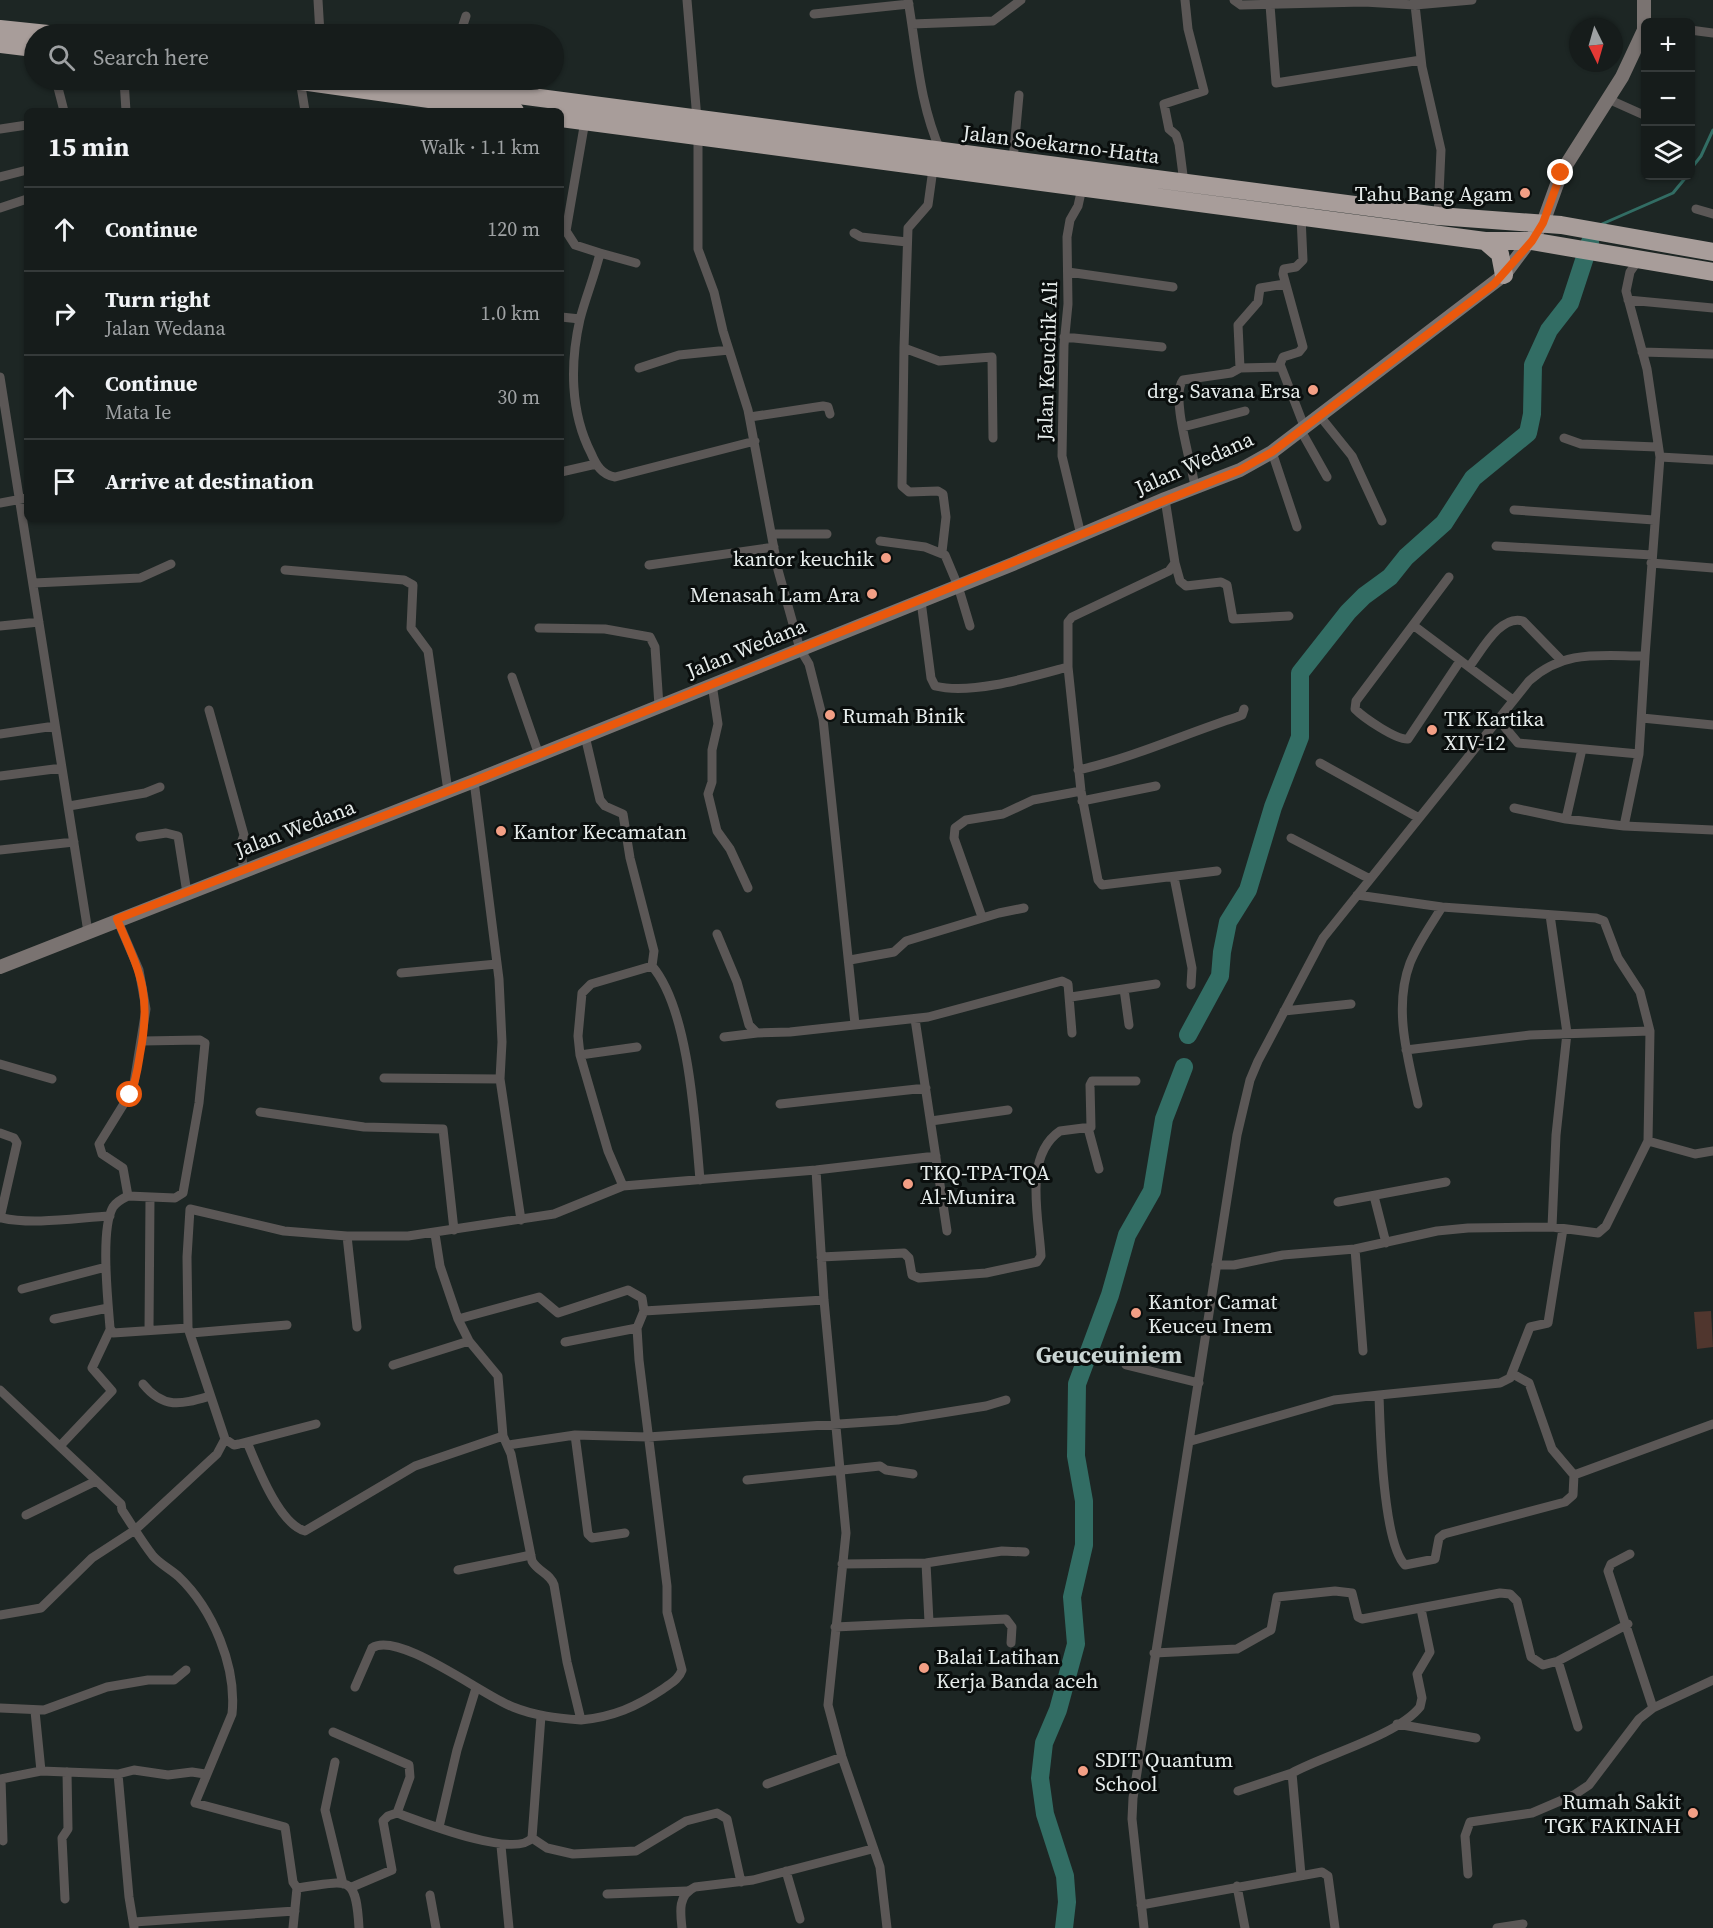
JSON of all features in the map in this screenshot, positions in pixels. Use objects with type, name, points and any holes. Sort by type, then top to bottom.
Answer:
[{"type":"highway","points":[[0,28],[24,31]]},
{"type":"highway","points":[[0,44],[24,47]]},
{"type":"highway","points":[[369,90],[494,108]]},
{"type":"highway","name":"Jalan Soekarno-Hatta","points":[[499,90],[697,119],[933,169],[1485,241],[1532,241],[1713,272]]},
{"type":"highway","name":"Jalan Soekarno-Hatta","points":[[564,118],[699,138],[941,152],[1013,160],[1438,216],[1543,223],[1713,252]]},
{"type":"highway","points":[[1485,241],[1498,250],[1503,259],[1504,275]]},
{"type":"street","points":[[318,0],[319,24]]},
{"type":"street","points":[[687,0],[697,119]]},
{"type":"street","points":[[912,24],[993,21],[1021,0]]},
{"type":"street","points":[[1184,183],[1179,144],[1176,135],[1169,129],[1164,104],[1200,95],[1204,91],[1188,29],[1185,0]]},
{"type":"street","points":[[1234,0],[1241,5],[1472,0]]},
{"type":"street","points":[[1644,0],[1646,18]]},
{"type":"street","points":[[814,14],[908,2],[918,82],[931,129],[941,152]]},
{"type":"street","points":[[1415,3],[1421,60],[1441,150],[1438,216]]},
{"type":"street","points":[[1270,5],[1276,83],[1421,60]]},
{"type":"street","points":[[463,24],[466,16]]},
{"type":"street","points":[[1695,31],[1713,33]]},
{"type":"street","name":"Jalan Wedana","points":[[0,967],[117,919],[474,781],[921,601],[1165,498],[1240,470],[1272,452],[1504,275],[1532,241],[1543,223],[1561,173],[1608,99],[1641,38]]},
{"type":"street","points":[[59,90],[63,108]]},
{"type":"street","points":[[125,90],[126,108]]},
{"type":"street","points":[[302,90],[305,108]]},
{"type":"street","points":[[1013,160],[1019,95]]},
{"type":"street","points":[[1608,99],[1641,114]]},
{"type":"street","points":[[585,122],[566,231],[575,245],[636,263]]},
{"type":"street","points":[[0,129],[24,125]]},
{"type":"street","points":[[699,138],[698,249],[714,292],[750,417],[774,547],[800,649],[809,663],[823,719],[855,1024]]},
{"type":"street","points":[[933,169],[928,206],[917,219],[910,223],[907,242],[902,486],[909,492],[938,491],[943,494],[946,517],[942,552],[958,586],[969,626]]},
{"type":"street","points":[[0,177],[24,171]]},
{"type":"street","name":"Jalan Keuchik Ali","points":[[1081,535],[1062,456],[1064,337],[1068,304],[1070,220],[1078,206],[1082,188]]},
{"type":"street","points":[[0,208],[24,200]]},
{"type":"street","points":[[1695,209],[1713,214]]},
{"type":"street","points":[[1301,217],[1303,260],[1296,267],[1284,269],[1285,284],[1303,347],[1299,352],[1283,357],[1281,367],[1302,428],[1327,477]]},
{"type":"street","points":[[854,233],[861,237],[907,242]]},
{"type":"street","points":[[600,253],[580,319],[572,382],[582,435],[596,464],[603,472],[615,477],[755,441]]},
{"type":"street","points":[[1624,826],[1639,754],[1659,452],[1642,351],[1628,300],[1626,282],[1639,259]]},
{"type":"street","points":[[1068,272],[1173,287]]},
{"type":"street","points":[[1240,368],[1238,325],[1258,302],[1260,288],[1285,284]]},
{"type":"street","points":[[1628,300],[1713,308]]},
{"type":"street","points":[[564,317],[580,319]]},
{"type":"street","points":[[1064,337],[1162,346]]},
{"type":"street","points":[[904,348],[939,361],[992,357],[993,438]]},
{"type":"street","points":[[639,368],[679,356],[729,350]]},
{"type":"street","points":[[1642,351],[1713,354]]},
{"type":"street","points":[[1195,487],[1183,427],[1179,387],[1183,380],[1231,372],[1240,368],[1281,367]]},
{"type":"street","points":[[0,377],[23,499],[0,503]]},
{"type":"street","points":[[750,417],[823,406],[828,407],[830,414]]},
{"type":"street","points":[[1183,427],[1245,411]]},
{"type":"street","points":[[1319,415],[1352,456],[1383,522]]},
{"type":"street","points":[[1564,438],[1581,444],[1713,460]]},
{"type":"street","points":[[1272,452],[1297,527]]},
{"type":"street","points":[[564,471],[596,464]]},
{"type":"street","points":[[1165,498],[1180,581],[1186,586],[1218,582],[1227,585],[1233,619],[1289,616]]},
{"type":"street","points":[[1514,510],[1654,520]]},
{"type":"street","points":[[26,522],[39,622],[88,932]]},
{"type":"street","points":[[772,534],[827,534]]},
{"type":"street","points":[[880,541],[942,552]]},
{"type":"street","points":[[1496,546],[1652,559],[1713,568]]},
{"type":"street","points":[[649,565],[774,547]]},
{"type":"street","points":[[1175,563],[1161,577],[1069,619],[1068,667],[1078,771],[1101,884],[1108,886],[1216,871]]},
{"type":"street","points":[[34,583],[140,578],[171,564]]},
{"type":"street","points":[[285,570],[404,580],[412,585],[411,628],[429,651],[448,791]]},
{"type":"street","points":[[1449,577],[1356,701],[1355,707],[1359,713],[1403,740],[1408,739],[1460,661]]},
{"type":"street","points":[[921,601],[934,686],[986,685],[1068,667]]},
{"type":"street","points":[[1469,667],[1505,622],[1515,619],[1523,621],[1561,660]]},
{"type":"street","points":[[0,626],[39,622]]},
{"type":"street","points":[[1413,626],[1513,700]]},
{"type":"street","points":[[539,628],[605,629],[650,637],[655,647],[659,706]]},
{"type":"street","points":[[1144,1928],[1131,1811],[1154,1653],[1191,1441],[1216,1265],[1244,1100],[1258,1061],[1323,938],[1513,700],[1541,670],[1561,660],[1586,656],[1645,656]]},
{"type":"street","points":[[512,676],[539,755]]},
{"type":"street","points":[[712,684],[718,730],[712,750],[712,782],[708,795],[717,831],[730,849],[748,888]]},
{"type":"street","points":[[1078,771],[1144,752],[1176,736],[1238,717],[1244,709]]},
{"type":"street","points":[[209,710],[244,835],[240,846],[244,871]]},
{"type":"street","points":[[1642,718],[1713,725]]},
{"type":"street","points":[[1498,719],[1518,743],[1639,754]]},
{"type":"street","points":[[0,734],[56,726]]},
{"type":"street","points":[[585,736],[600,800],[607,807],[623,814],[630,858],[651,932],[654,951],[652,966],[659,976],[683,1040],[700,1180]]},
{"type":"street","points":[[1566,819],[1582,749]]},
{"type":"street","points":[[1320,763],[1419,818]]},
{"type":"street","points":[[0,776],[62,768]]},
{"type":"street","points":[[474,781],[497,964],[502,1042],[500,1079],[520,1220]]},
{"type":"street","points":[[982,917],[954,838],[955,828],[966,820],[1006,813],[1033,800],[1156,786]]},
{"type":"street","points":[[69,806],[145,794],[160,787]]},
{"type":"street","points":[[1514,808],[1566,819],[1624,826],[1713,830]]},
{"type":"street","points":[[140,837],[165,832],[178,836],[187,893]]},
{"type":"street","points":[[1291,838],[1370,879]]},
{"type":"street","points":[[0,850],[74,842]]},
{"type":"street","points":[[1174,877],[1192,968],[1191,985]]},
{"type":"street","points":[[1216,1265],[1234,1265],[1284,1255],[1355,1249],[1458,1229],[1552,1227],[1595,1233],[1604,1230],[1648,1141],[1650,1031],[1640,992],[1618,958],[1604,921],[1596,918],[1442,907],[1357,895]]},
{"type":"street","points":[[1418,1104],[1406,1050],[1403,1008],[1408,969],[1442,907]]},
{"type":"street","points":[[850,960],[894,952],[906,941],[982,917],[1024,908]]},
{"type":"street","points":[[1550,915],[1567,1033],[1556,1135],[1552,1227]]},
{"type":"street","points":[[117,919],[144,991],[146,1009],[143,1041],[130,1095],[99,1144],[102,1154],[123,1168],[128,1196]]},
{"type":"street","points":[[717,934],[737,982],[749,1025],[757,1033]]},
{"type":"street","points":[[401,973],[497,964]]},
{"type":"street","points":[[623,1186],[608,1151],[580,1055],[579,1031],[585,987],[652,966]]},
{"type":"street","points":[[724,1037],[915,1019],[1058,981],[1067,982],[1071,997],[1072,1033]]},
{"type":"street","points":[[1071,997],[1156,984]]},
{"type":"street","points":[[1124,989],[1129,1025]]},
{"type":"street","points":[[1284,1011],[1351,1004]]},
{"type":"street","points":[[915,1019],[946,1231]]},
{"type":"street","points":[[1406,1050],[1502,1037],[1650,1031]]},
{"type":"street","points":[[60,1446],[112,1391],[92,1368],[110,1330],[106,1267],[110,1216],[114,1206],[128,1196],[178,1197],[184,1190],[199,1103],[205,1043],[200,1040],[143,1041]]},
{"type":"street","points":[[580,1055],[637,1047]]},
{"type":"street","points":[[0,1064],[52,1079]]},
{"type":"street","points":[[384,1078],[500,1079]]},
{"type":"street","points":[[821,1257],[904,1253],[909,1258],[912,1275],[919,1278],[986,1273],[1037,1262],[1041,1256],[1037,1166],[1056,1134],[1088,1128],[1092,1124],[1091,1082],[1136,1081]]},
{"type":"street","points":[[780,1104],[926,1088]]},
{"type":"street","points":[[931,1121],[1008,1110]]},
{"type":"street","points":[[260,1113],[364,1127],[444,1129],[454,1230]]},
{"type":"street","points":[[1088,1128],[1099,1168]]},
{"type":"street","points":[[0,1133],[14,1138],[17,1143],[1,1218],[24,1223],[45,1219],[110,1216]]},
{"type":"street","points":[[1648,1141],[1695,1154],[1713,1151]]},
{"type":"street","points":[[189,1211],[195,1209],[284,1231],[347,1236],[435,1234],[571,1209],[623,1186],[816,1170],[936,1156]]},
{"type":"street","points":[[816,1170],[824,1300],[846,1533],[828,1705],[842,1757],[880,1867],[887,1928]]},
{"type":"street","points":[[1338,1202],[1446,1182]]},
{"type":"street","points":[[1374,1196],[1386,1242]]},
{"type":"street","points":[[178,1197],[189,1211],[190,1331],[196,1356],[225,1439],[234,1445],[316,1424]]},
{"type":"street","points":[[149,1330],[150,1198]]},
{"type":"street","points":[[1191,1441],[1334,1400],[1507,1381],[1513,1374],[1530,1327],[1548,1323],[1563,1229]]},
{"type":"street","points":[[435,1234],[440,1266],[458,1319],[469,1341],[498,1376],[503,1436],[508,1445],[531,1555],[534,1564],[550,1576],[554,1586],[567,1662],[581,1720]]},
{"type":"street","points":[[347,1236],[357,1327]]},
{"type":"street","points":[[1355,1249],[1363,1351]]},
{"type":"street","points":[[22,1289],[106,1267]]},
{"type":"street","points":[[355,1688],[372,1648],[382,1644],[432,1661],[506,1704],[541,1716],[581,1720],[602,1718],[633,1708],[678,1678],[682,1670],[667,1612],[667,1586],[648,1437],[637,1328],[644,1311],[642,1298],[628,1290],[558,1312],[539,1297],[458,1319]]},
{"type":"street","points":[[644,1311],[824,1300]]},
{"type":"street","points":[[54,1319],[108,1308]]},
{"type":"street","points":[[110,1330],[113,1333],[149,1330],[190,1331],[287,1325]]},
{"type":"street","points":[[565,1342],[637,1328]]},
{"type":"street","points":[[393,1365],[469,1341]]},
{"type":"street","points":[[1126,1365],[1130,1368],[1199,1383]]},
{"type":"street","points":[[1379,1395],[1391,1535],[1397,1554],[1405,1565],[1433,1561],[1437,1556],[1439,1538],[1444,1534],[1568,1500],[1575,1490],[1574,1474],[1552,1449],[1529,1383],[1513,1374]]},
{"type":"street","points":[[143,1384],[156,1398],[169,1402],[186,1403],[210,1396]]},
{"type":"street","points":[[0,1390],[121,1504],[135,1530],[155,1558],[178,1576],[203,1607],[231,1674],[232,1714],[194,1801],[196,1804],[285,1827],[293,1882],[297,1888],[293,1928]]},
{"type":"street","points":[[508,1445],[575,1435],[648,1437],[914,1418],[1006,1400]]},
{"type":"street","points":[[1574,1474],[1713,1424]]},
{"type":"street","points":[[575,1435],[588,1534],[592,1538],[625,1533]]},
{"type":"street","points":[[247,1442],[264,1483],[281,1509],[301,1530],[305,1531],[415,1466],[503,1436]]},
{"type":"street","points":[[0,1615],[41,1608],[92,1558],[135,1530],[218,1454],[225,1439]]},
{"type":"street","points":[[747,1480],[880,1466],[886,1470],[913,1474]]},
{"type":"street","points":[[26,1515],[96,1481]]},
{"type":"street","points":[[842,1564],[926,1563],[1002,1551],[1025,1552]]},
{"type":"street","points":[[1630,1554],[1608,1568],[1628,1624],[1653,1708]]},
{"type":"street","points":[[459,1570],[531,1555]]},
{"type":"street","points":[[926,1563],[929,1622]]},
{"type":"street","points":[[1154,1653],[1237,1648],[1271,1630],[1274,1601],[1280,1596],[1335,1591],[1352,1593],[1358,1617],[1362,1619],[1500,1593],[1510,1594],[1517,1601],[1531,1657],[1544,1665],[1558,1661],[1628,1624]]},
{"type":"street","points":[[1238,1791],[1292,1773],[1355,1747],[1416,1712],[1422,1702],[1417,1674],[1430,1650],[1421,1609]]},
{"type":"street","points":[[835,1627],[1006,1619],[1012,1627],[1011,1643]]},
{"type":"street","points":[[1558,1661],[1578,1727]]},
{"type":"street","points":[[0,1708],[35,1711],[70,1702],[107,1687],[148,1680],[174,1680],[186,1670]]},
{"type":"street","points":[[1468,1874],[1465,1836],[1470,1822],[1532,1813],[1574,1795],[1589,1785],[1639,1719],[1653,1708],[1713,1680]]},
{"type":"street","points":[[439,1827],[457,1750],[476,1688]]},
{"type":"street","points":[[35,1711],[41,1771]]},
{"type":"street","points":[[297,1888],[348,1886],[392,1868],[383,1821],[388,1816],[397,1813],[501,1846],[526,1844],[532,1838],[541,1716]]},
{"type":"street","points":[[1398,1724],[1476,1738]]},
{"type":"street","points":[[333,1732],[409,1765],[410,1777],[397,1813]]},
{"type":"street","points":[[767,1784],[842,1757]]},
{"type":"street","points":[[335,1762],[325,1810],[348,1886],[357,1897],[359,1928]]},
{"type":"street","points":[[3,1841],[1,1779],[41,1771],[118,1774],[134,1770],[168,1775],[192,1772],[205,1774]]},
{"type":"street","points":[[65,1899],[62,1838],[68,1829],[68,1772]]},
{"type":"street","points":[[1292,1773],[1301,1875]]},
{"type":"street","points":[[118,1774],[134,1925],[295,1911]]},
{"type":"street","points":[[532,1838],[547,1848],[573,1854],[636,1851],[686,1821],[717,1813],[727,1819],[741,1882]]},
{"type":"street","points":[[501,1846],[509,1928]]},
{"type":"street","points":[[607,1894],[687,1891],[695,1887],[741,1882],[872,1849]]},
{"type":"street","points":[[786,1870],[800,1919]]},
{"type":"street","points":[[1141,1905],[1318,1872],[1328,1876],[1335,1928]]},
{"type":"street","points":[[1237,1886],[1245,1928]]},
{"type":"street","points":[[682,1928],[681,1900],[687,1891]]},
{"type":"street","points":[[430,1894],[436,1928]]},
{"type":"street","points":[[1497,1928],[1523,1924]]},
{"type":"shaded area","points":[[1711,1311],[1713,1347],[1697,1349],[1694,1312]]},
{"type":"waterway","points":[[1695,164],[1713,130]]},
{"type":"waterway","points":[[1602,224],[1673,193],[1684,180]]},
{"type":"waterway","points":[[1188,1035],[1220,976],[1228,922],[1248,890],[1273,807],[1300,737],[1300,673],[1348,612],[1364,596],[1390,577],[1406,557],[1444,523],[1473,478],[1528,433],[1532,414],[1533,365],[1549,330],[1570,303],[1590,242]]},
{"type":"waterway","points":[[1064,1928],[1067,1902],[1065,1876],[1045,1814],[1040,1778],[1044,1743],[1058,1710],[1076,1644],[1072,1597],[1084,1545],[1084,1501],[1076,1456],[1077,1384],[1110,1295],[1127,1235],[1152,1191],[1164,1119],[1184,1067]]},
{"type":"place","name":"Tahu Bang Agam","points":[[1525,193]]},
{"type":"place","name":"drg. Savana Ersa","points":[[1313,390]]},
{"type":"place","name":"kantor keuchik","points":[[886,558]]},
{"type":"place","name":"Menasah Lam Ara","points":[[872,594]]},
{"type":"place","name":"Rumah Binik","points":[[830,715]]},
{"type":"place","name":"TK Kartika XIV-12","points":[[1432,730]]},
{"type":"place","name":"Kantor Kecamatan","points":[[501,831]]},
{"type":"place","name":"TKQ-TPA-TQA Al-Munira","points":[[908,1184]]},
{"type":"place","name":"Kantor Camat Keuceu Inem","points":[[1136,1313]]},
{"type":"place","name":"Balai Latihan Kerja Banda aceh","points":[[924,1668]]},
{"type":"place","name":"SDIT Quantum School","points":[[1083,1771]]},
{"type":"place","name":"Rumah Sakit TGK FAKINAH","points":[[1693,1813]]},
{"type":"district","name":"Geuceuiniem","points":[[1109,1354]]},
{"type":"route","points":[[130,1095],[143,1041],[146,1000],[139,970],[117,919],[474,781],[1013,564],[1165,498],[1240,470],[1272,452],[1504,275],[1532,241],[1543,223],[1561,173]]}]
